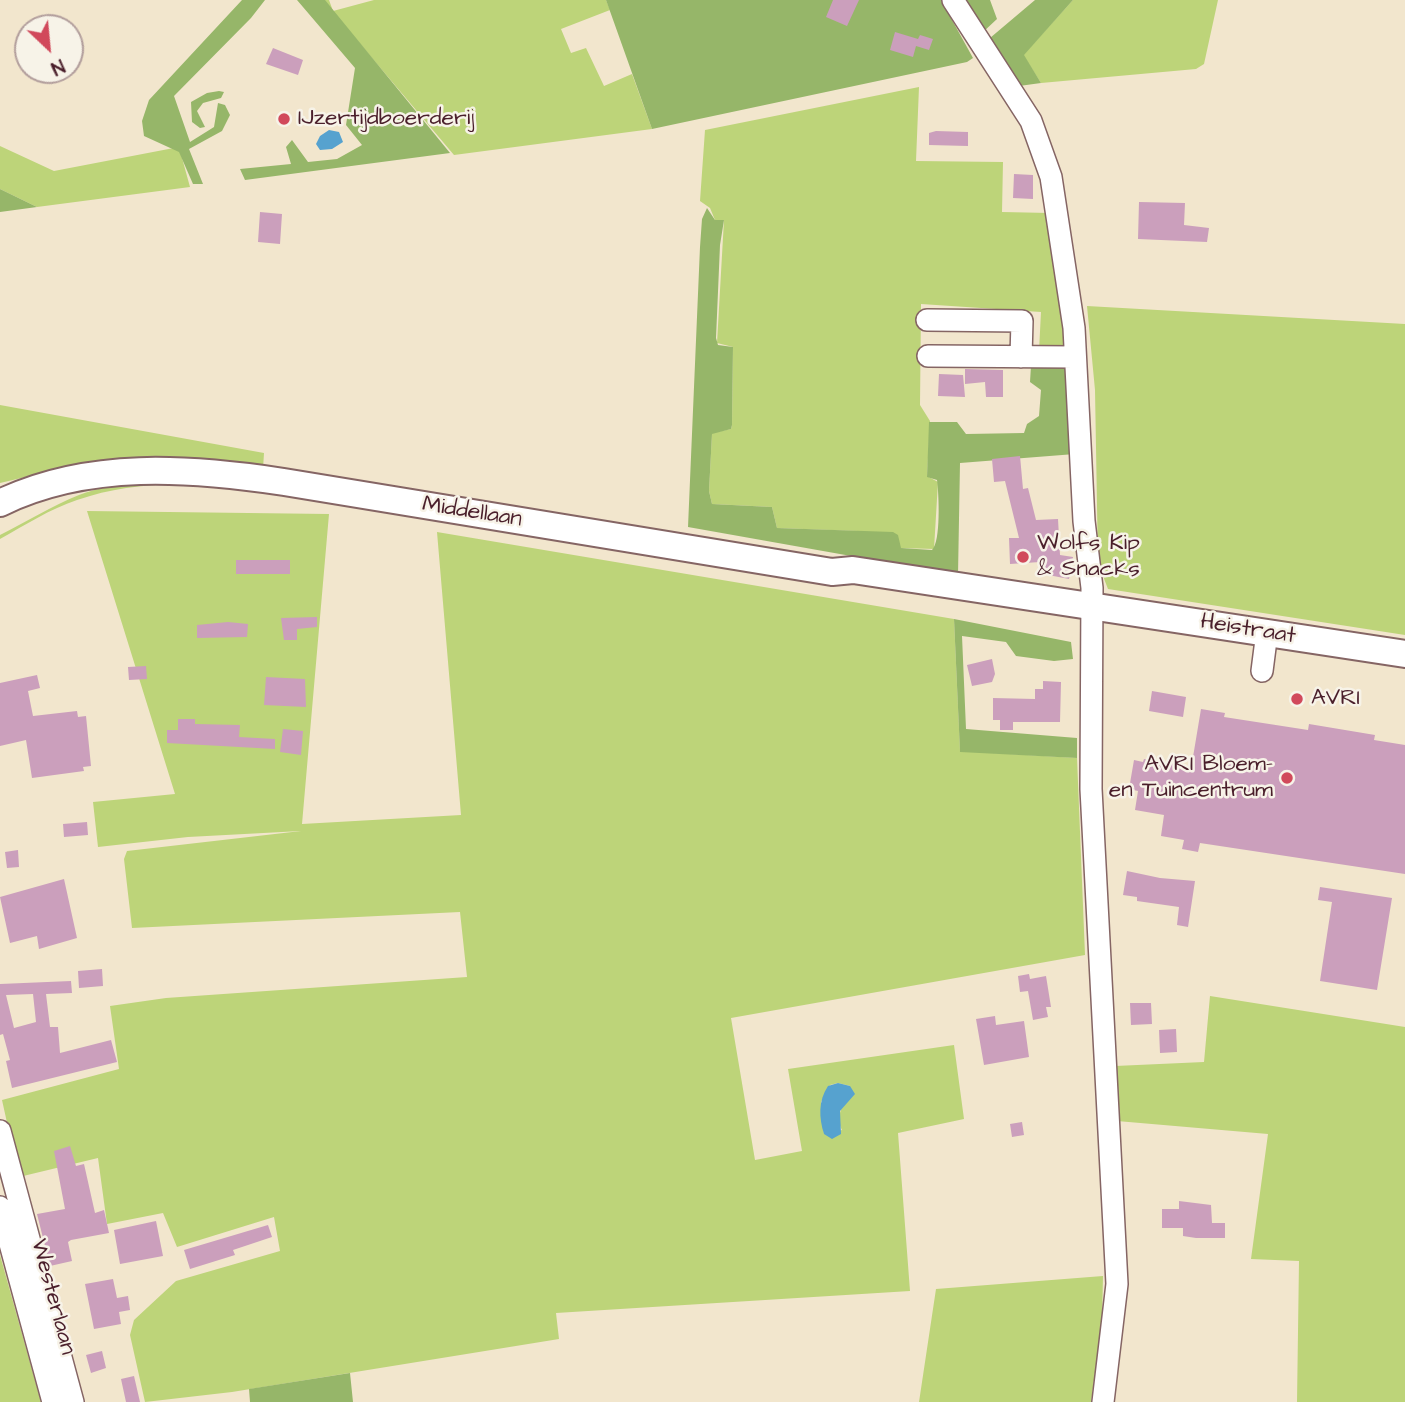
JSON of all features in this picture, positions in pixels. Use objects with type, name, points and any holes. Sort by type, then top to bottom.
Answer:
[{"type":"main road","name":"Middellaan","points":[[0,503],[44,484],[70,477],[173,470],[241,475],[832,572],[852,582],[1091,614]]},
{"type":"main road","name":"Middellaan","points":[[0,520],[42,500],[111,475]]},
{"type":"main road","points":[[0,488],[44,484]]},
{"type":"main road","name":"Heistraat","points":[[1091,614],[1264,650],[1405,665]]},
{"type":"main road","name":"Heistraat","points":[[1264,650],[1405,654]]},
{"type":"street","points":[[953,0],[1031,121],[1051,177],[1072,316],[1091,614],[1091,789],[1116,1284],[1103,1402]]},
{"type":"street","points":[[927,320],[1022,321],[1021,357]]},
{"type":"street","points":[[928,356],[1075,358]]},
{"type":"street","points":[[0,1131],[73,1402]]},
{"type":"street","name":"Westerlaan","points":[[0,1206],[53,1402]]},
{"type":"green space","points":[[242,0],[265,0],[251,18],[174,96],[190,142],[214,127],[218,103],[225,105],[230,115],[222,131],[189,149],[203,184],[193,184],[179,152],[144,136],[142,121],[149,100]]},
{"type":"green space","points":[[297,0],[325,0],[450,153],[245,180],[240,169],[291,164],[286,147],[292,140],[308,162],[337,159],[362,145],[346,125],[355,68]]},
{"type":"green space","points":[[323,0],[329,0],[333,11],[374,0],[606,0],[610,10],[561,29],[571,53],[586,48],[604,86],[632,74],[652,129],[454,155]]},
{"type":"green space","points":[[606,0],[941,0],[973,58],[967,62],[652,129]]},
{"type":"green space","points":[[963,0],[990,0],[997,19],[982,33]]},
{"type":"green space","points":[[1035,0],[1073,0],[1024,55],[1041,83],[1019,86],[990,38]]},
{"type":"green space","points":[[1073,0],[1218,0],[1204,64],[1196,69],[1041,83],[1023,55]]},
{"type":"green space","points":[[919,87],[916,161],[1003,162],[1002,212],[1050,213],[1068,348],[1039,351],[1041,312],[921,304],[920,405],[930,421],[927,476],[938,482],[934,549],[901,548],[858,531],[777,528],[772,507],[712,504],[709,491],[712,433],[731,429],[732,425],[733,347],[717,343],[724,220],[715,220],[710,208],[700,201],[705,130]]},
{"type":"green space","points":[[224,92],[221,98],[203,103],[197,111],[205,127],[200,128],[192,122],[191,102],[207,93]]},
{"type":"green space","points":[[0,146],[54,171],[179,147],[190,187],[37,207],[0,189]]},
{"type":"green space","points":[[0,189],[37,207],[0,212]]},
{"type":"green space","points":[[707,208],[715,220],[724,220],[720,245],[716,338],[718,345],[733,347],[732,425],[731,429],[712,434],[709,491],[712,504],[772,507],[777,528],[893,532],[898,535],[901,548],[932,550],[937,538],[939,506],[937,480],[927,477],[929,422],[957,422],[966,434],[1024,433],[1027,424],[1039,416],[1041,390],[1030,382],[1031,366],[1067,365],[1075,454],[960,463],[958,575],[688,527],[700,247],[702,219]]},
{"type":"green space","points":[[1087,306],[1405,324],[1405,635],[1108,589],[1098,563],[1095,390]]},
{"type":"green space","points":[[0,405],[264,453],[263,469],[85,463],[0,483]]},
{"type":"green space","points":[[188,482],[339,501],[339,504],[241,489],[175,484],[142,486],[77,500],[0,539],[0,535],[49,509],[92,491],[133,484]]},
{"type":"green space","points":[[87,511],[329,514],[302,824],[461,815],[437,532],[954,619],[960,751],[1077,758],[1085,955],[731,1018],[755,1160],[802,1151],[788,1069],[954,1045],[964,1119],[898,1133],[910,1291],[556,1313],[559,1339],[232,1392],[145,1402],[130,1335],[134,1320],[176,1281],[280,1251],[274,1217],[177,1247],[163,1213],[107,1224],[98,1158],[19,1177],[2,1100],[119,1069],[110,1006],[166,998],[467,977],[460,912],[132,928],[124,859],[127,851],[301,831],[188,837],[98,847],[93,802],[175,794]],"holes":[[[838,1083],[850,1086],[840,1113],[842,1130],[824,1134],[821,1102],[830,1085]]]},
{"type":"green space","points":[[954,619],[1071,642],[1073,659],[1054,661],[1016,656],[1006,642],[962,636],[966,729],[1077,738],[1077,758],[960,752]]},
{"type":"green space","points":[[1210,996],[1405,1027],[1405,1402],[1297,1402],[1299,1261],[1251,1259],[1268,1134],[1117,1121],[1115,1066],[1204,1062]]},
{"type":"green space","points":[[0,1255],[41,1402],[0,1402]]},
{"type":"green space","points":[[1103,1276],[1102,1321],[1091,1402],[919,1402],[936,1289]]},
{"type":"green space","points":[[350,1373],[353,1402],[250,1402],[249,1389]]},
{"type":"water","points":[[329,130],[339,132],[343,142],[332,149],[320,150],[316,144],[320,136]]},
{"type":"water","points":[[838,1083],[850,1086],[855,1094],[840,1111],[841,1134],[832,1139],[824,1134],[820,1116],[821,1104],[828,1086]]},
{"type":"building","points":[[833,0],[859,0],[847,26],[826,17]]},
{"type":"building","points":[[895,32],[918,39],[920,35],[933,39],[929,50],[916,46],[913,57],[890,50]]},
{"type":"building","points":[[273,48],[303,60],[298,75],[266,64]]},
{"type":"building","points":[[968,132],[968,146],[929,145],[929,133]]},
{"type":"building","points":[[1014,174],[1033,175],[1033,199],[1013,198]]},
{"type":"building","points":[[1139,202],[1185,203],[1184,225],[1209,228],[1207,242],[1138,239]]},
{"type":"building","points":[[260,212],[282,214],[280,244],[258,242]]},
{"type":"building","points":[[965,369],[1003,370],[1003,397],[986,397],[985,382],[965,384]]},
{"type":"building","points":[[939,374],[963,375],[965,397],[938,396]]},
{"type":"building","points":[[1020,456],[1023,489],[1028,488],[1036,520],[1058,519],[1060,555],[1073,557],[1069,579],[1038,573],[1040,562],[1010,564],[1009,538],[1019,538],[1005,481],[994,482],[992,459]]},
{"type":"building","points":[[236,560],[290,560],[290,574],[236,574]]},
{"type":"building","points":[[317,617],[317,627],[297,629],[297,640],[284,640],[281,618]]},
{"type":"building","points":[[228,622],[248,624],[247,637],[197,638],[197,625]]},
{"type":"building","points":[[992,659],[995,674],[992,682],[972,686],[967,665]]},
{"type":"building","points":[[146,666],[147,679],[129,680],[128,667]]},
{"type":"building","points":[[37,675],[40,688],[28,691],[33,716],[77,711],[78,717],[86,716],[91,766],[83,767],[84,771],[32,778],[26,740],[0,746],[0,683]]},
{"type":"building","points":[[266,677],[305,679],[306,707],[264,705]]},
{"type":"building","points":[[1043,681],[1061,682],[1060,722],[1013,722],[1013,730],[1000,730],[1000,720],[993,720],[993,698],[1035,699],[1035,689],[1043,689]]},
{"type":"building","points":[[1152,691],[1186,697],[1183,717],[1149,711]]},
{"type":"building","points":[[1201,709],[1225,713],[1224,717],[1308,730],[1309,724],[1375,735],[1374,740],[1405,745],[1405,874],[1200,843],[1198,852],[1182,849],[1184,840],[1161,836],[1164,815],[1135,810],[1138,791],[1129,789],[1134,760],[1188,766],[1190,756],[1193,757]]},
{"type":"building","points":[[178,719],[195,719],[195,724],[240,725],[239,737],[275,739],[275,749],[167,743],[167,730],[178,730]]},
{"type":"building","points":[[283,729],[303,731],[301,755],[280,752]]},
{"type":"building","points":[[87,822],[88,835],[64,837],[63,824]]},
{"type":"building","points":[[18,850],[19,867],[7,868],[5,852]]},
{"type":"building","points":[[1127,871],[1160,878],[1195,881],[1188,927],[1177,925],[1179,907],[1137,901],[1137,897],[1123,895]]},
{"type":"building","points":[[64,879],[77,938],[39,949],[37,936],[10,943],[0,897]]},
{"type":"building","points":[[1320,887],[1392,898],[1377,990],[1320,981],[1332,902],[1318,900]]},
{"type":"building","points":[[102,969],[103,986],[79,988],[78,971]]},
{"type":"building","points":[[1029,974],[1030,979],[1046,976],[1051,1007],[1046,1007],[1048,1017],[1033,1020],[1028,991],[1020,992],[1018,976]]},
{"type":"building","points":[[71,981],[72,993],[46,994],[50,1027],[58,1027],[60,1053],[111,1040],[117,1062],[12,1088],[6,1061],[10,1060],[3,1034],[0,1035],[0,984]],"holes":[[[33,994],[36,1022],[14,1028],[6,995]]]},
{"type":"building","points":[[1130,1003],[1151,1003],[1152,1024],[1131,1025]]},
{"type":"building","points":[[995,1016],[996,1025],[1024,1021],[1029,1057],[984,1065],[976,1019]]},
{"type":"building","points":[[1176,1029],[1177,1052],[1160,1053],[1159,1030]]},
{"type":"building","points":[[1022,1122],[1024,1135],[1012,1137],[1010,1124]]},
{"type":"building","points":[[70,1146],[76,1166],[84,1164],[95,1213],[104,1210],[109,1233],[71,1240],[68,1242],[72,1261],[50,1266],[37,1214],[65,1209],[54,1151]]},
{"type":"building","points":[[1179,1201],[1211,1205],[1212,1223],[1225,1223],[1225,1238],[1183,1236],[1183,1228],[1162,1228],[1162,1209],[1179,1209]]},
{"type":"building","points":[[156,1221],[163,1256],[120,1264],[114,1230]]},
{"type":"building","points":[[268,1225],[272,1237],[233,1250],[235,1255],[190,1269],[184,1250]]},
{"type":"building","points":[[113,1279],[117,1298],[128,1296],[130,1310],[119,1312],[121,1324],[94,1329],[85,1284]]},
{"type":"building","points":[[102,1351],[106,1368],[91,1373],[86,1355]]},
{"type":"building","points":[[134,1376],[140,1402],[126,1402],[121,1379]]},
{"type":"place","name":"IJzertijdboerderij","points":[[284,119]]},
{"type":"place","name":"Wolfs Kip & Snacks","points":[[1023,557]]},
{"type":"place","name":"AVRI","points":[[1297,699]]},
{"type":"place","name":"AVRI Bloem- en Tuincentrum","points":[[1287,778]]}]
